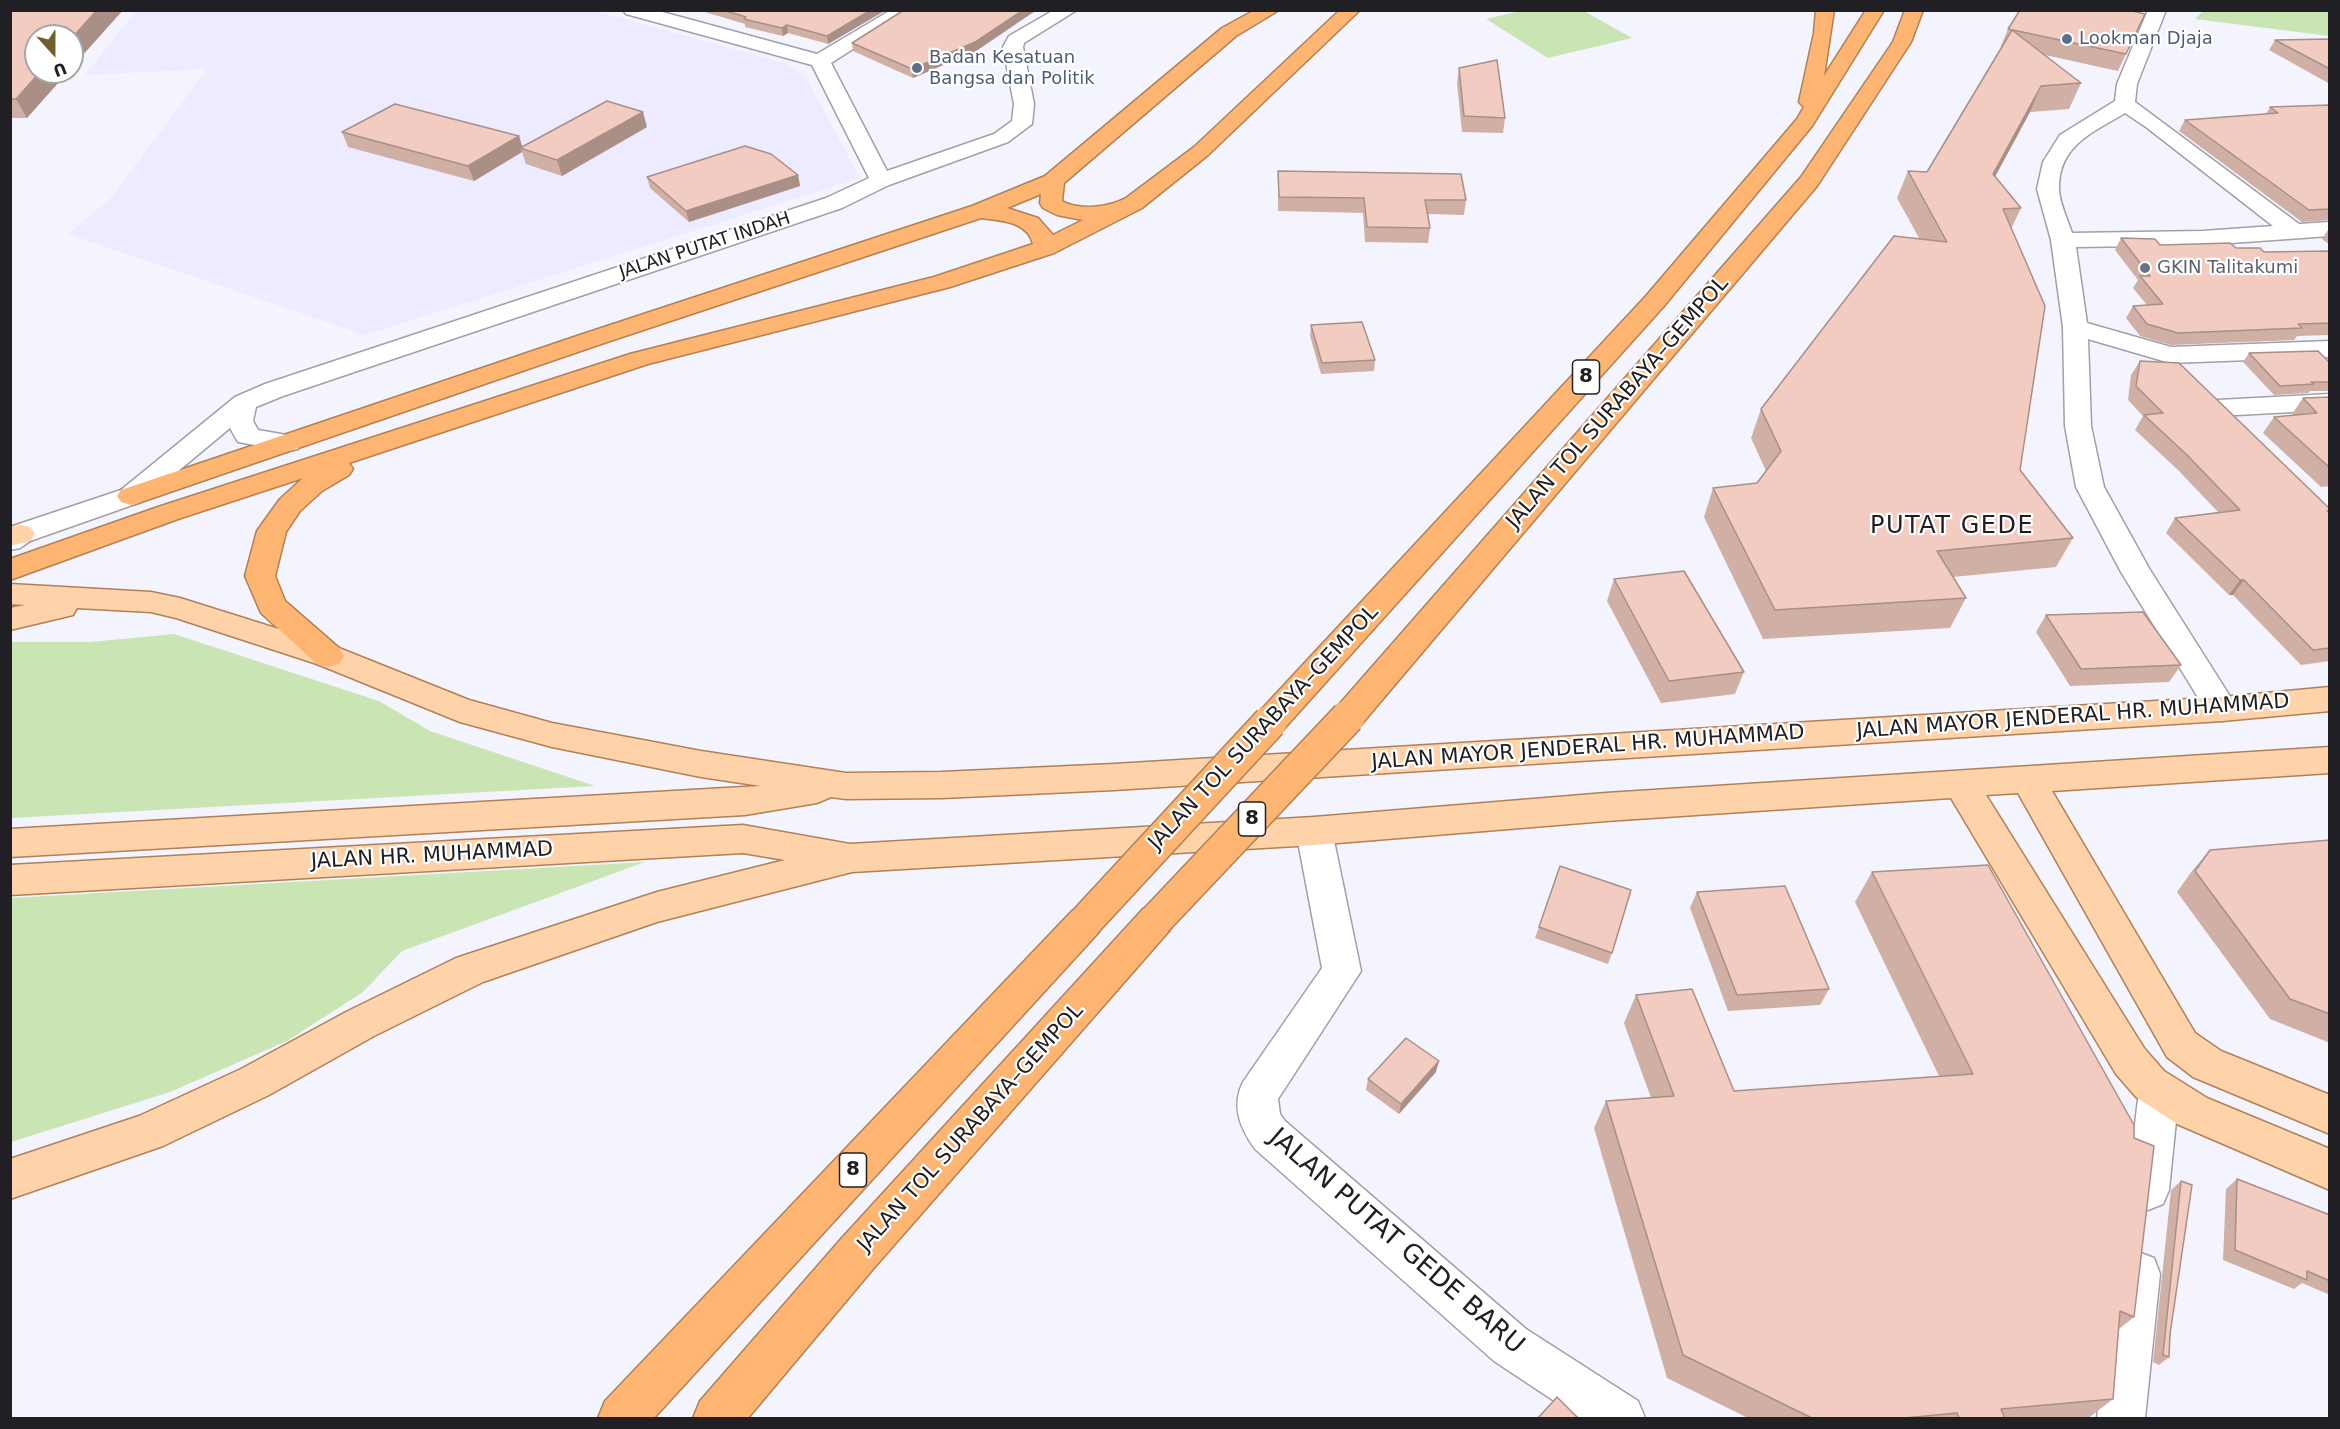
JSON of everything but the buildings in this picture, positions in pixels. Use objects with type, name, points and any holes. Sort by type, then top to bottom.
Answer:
[{"type":"highway","points":[[131,496],[980,212],[1053,181],[1229,33],[1270,10]]},
{"type":"highway","points":[[10,570],[168,513],[639,359],[942,282],[1046,248],[1134,203],[1201,151],[1351,10]]},
{"type":"highway","points":[[1804,122],[1823,33],[1825,10]]},
{"type":"highway","name":"JALAN TOL SURABAYA–GEMPOL","points":[[621,1419],[1270,722],[1655,301],[1804,122],[1875,10]]},
{"type":"highway","name":"JALAN TOL SURABAYA–GEMPOL","points":[[717,1419],[857,1254],[1156,920],[1348,717],[1809,181],[1902,42],[1914,10]]},
{"type":"highway","points":[[1053,181],[1051,203],[1058,208],[1075,213],[1104,212],[1134,203]]},
{"type":"highway","points":[[980,212],[1021,217],[1035,224],[1044,237],[1046,248]]},
{"type":"highway","points":[[328,656],[272,606],[260,576],[272,531],[290,505],[312,485],[356,458],[442,424]]},
{"type":"main road","points":[[10,594],[151,602],[180,608],[328,656],[460,710],[552,735],[701,764],[846,786]]},
{"type":"main road","points":[[10,619],[62,608],[99,605],[180,608]]},
{"type":"main road","name":"JALAN MAYOR JENDERAL HR. MUHAMMAD","points":[[846,786],[942,785],[1114,777],[2223,709],[2330,699]]},
{"type":"main road","points":[[10,1179],[148,1132],[255,1082],[360,1024],[470,970],[657,907],[852,858],[1314,831],[1606,807],[2330,760]]},
{"type":"main road","points":[[2028,780],[2181,1045],[2207,1064],[2330,1115]]},
{"type":"main road","points":[[1961,785],[2130,1061],[2150,1084],[2192,1110],[2330,1170]]},
{"type":"main road","name":"JALAN HR. MUHAMMAD","points":[[10,843],[745,802],[846,786]]},
{"type":"main road","name":"JALAN HR. MUHAMMAD","points":[[10,880],[743,838],[852,858]]},
{"type":"street","points":[[632,10],[820,61],[905,10]]},
{"type":"street","name":"JALAN PUTAT INDAH","points":[[131,496],[244,403],[274,390],[834,203],[881,180],[1001,138],[1022,124],[1024,105],[1013,47],[1016,40],[1068,10]]},
{"type":"street","points":[[2125,104],[2127,84],[2157,10]]},
{"type":"street","points":[[820,61],[881,180]]},
{"type":"street","points":[[2125,104],[2295,232]]},
{"type":"street","points":[[2125,104],[2067,139],[2054,162],[2049,189],[2063,240],[2075,327],[2078,426],[2090,487],[2136,572],[2223,709]]},
{"type":"street","points":[[2063,240],[2203,238],[2330,229]]},
{"type":"street","points":[[2075,327],[2193,383],[2330,402]]},
{"type":"street","points":[[2193,383],[2330,349]]},
{"type":"street","points":[[2193,383],[2244,433]]},
{"type":"street","points":[[244,403],[240,422],[248,436],[288,443]]},
{"type":"street","points":[[14,537],[131,496]]},
{"type":"street","name":"JALAN PUTAT GEDE BARU","points":[[1314,831],[1342,971],[1257,1095],[1258,1116],[1263,1127],[1270,1136],[1510,1345],[1621,1419]]},
{"type":"street","points":[[2121,1419],[2159,1091]]},
{"type":"street","points":[[10,1192],[148,1132]]},
{"type":"shaded area","points":[[136,11],[596,11],[784,63],[805,76],[860,178],[365,335],[68,234],[111,198],[207,69],[85,75]]},
{"type":"green space","points":[[1525,10],[1584,11],[1632,38],[1548,58],[1486,19]]},
{"type":"green space","points":[[2203,11],[2329,11],[2329,36],[2195,19]]},
{"type":"green space","points":[[174,634],[379,701],[430,731],[595,786],[11,818],[11,642],[90,642]]},
{"type":"green space","points":[[645,862],[402,951],[363,992],[287,1041],[170,1092],[11,1142],[11,898]]},
{"type":"place","name":"Lookman Djaja","points":[[2067,39]]},
{"type":"place","name":"Badan Kesatuan Bangsa dan Politik","points":[[917,68]]},
{"type":"place","name":"GKIN Talitakumi","points":[[2145,268]]},
{"type":"district","name":"PUTAT GEDE","points":[[1952,527]]}]
